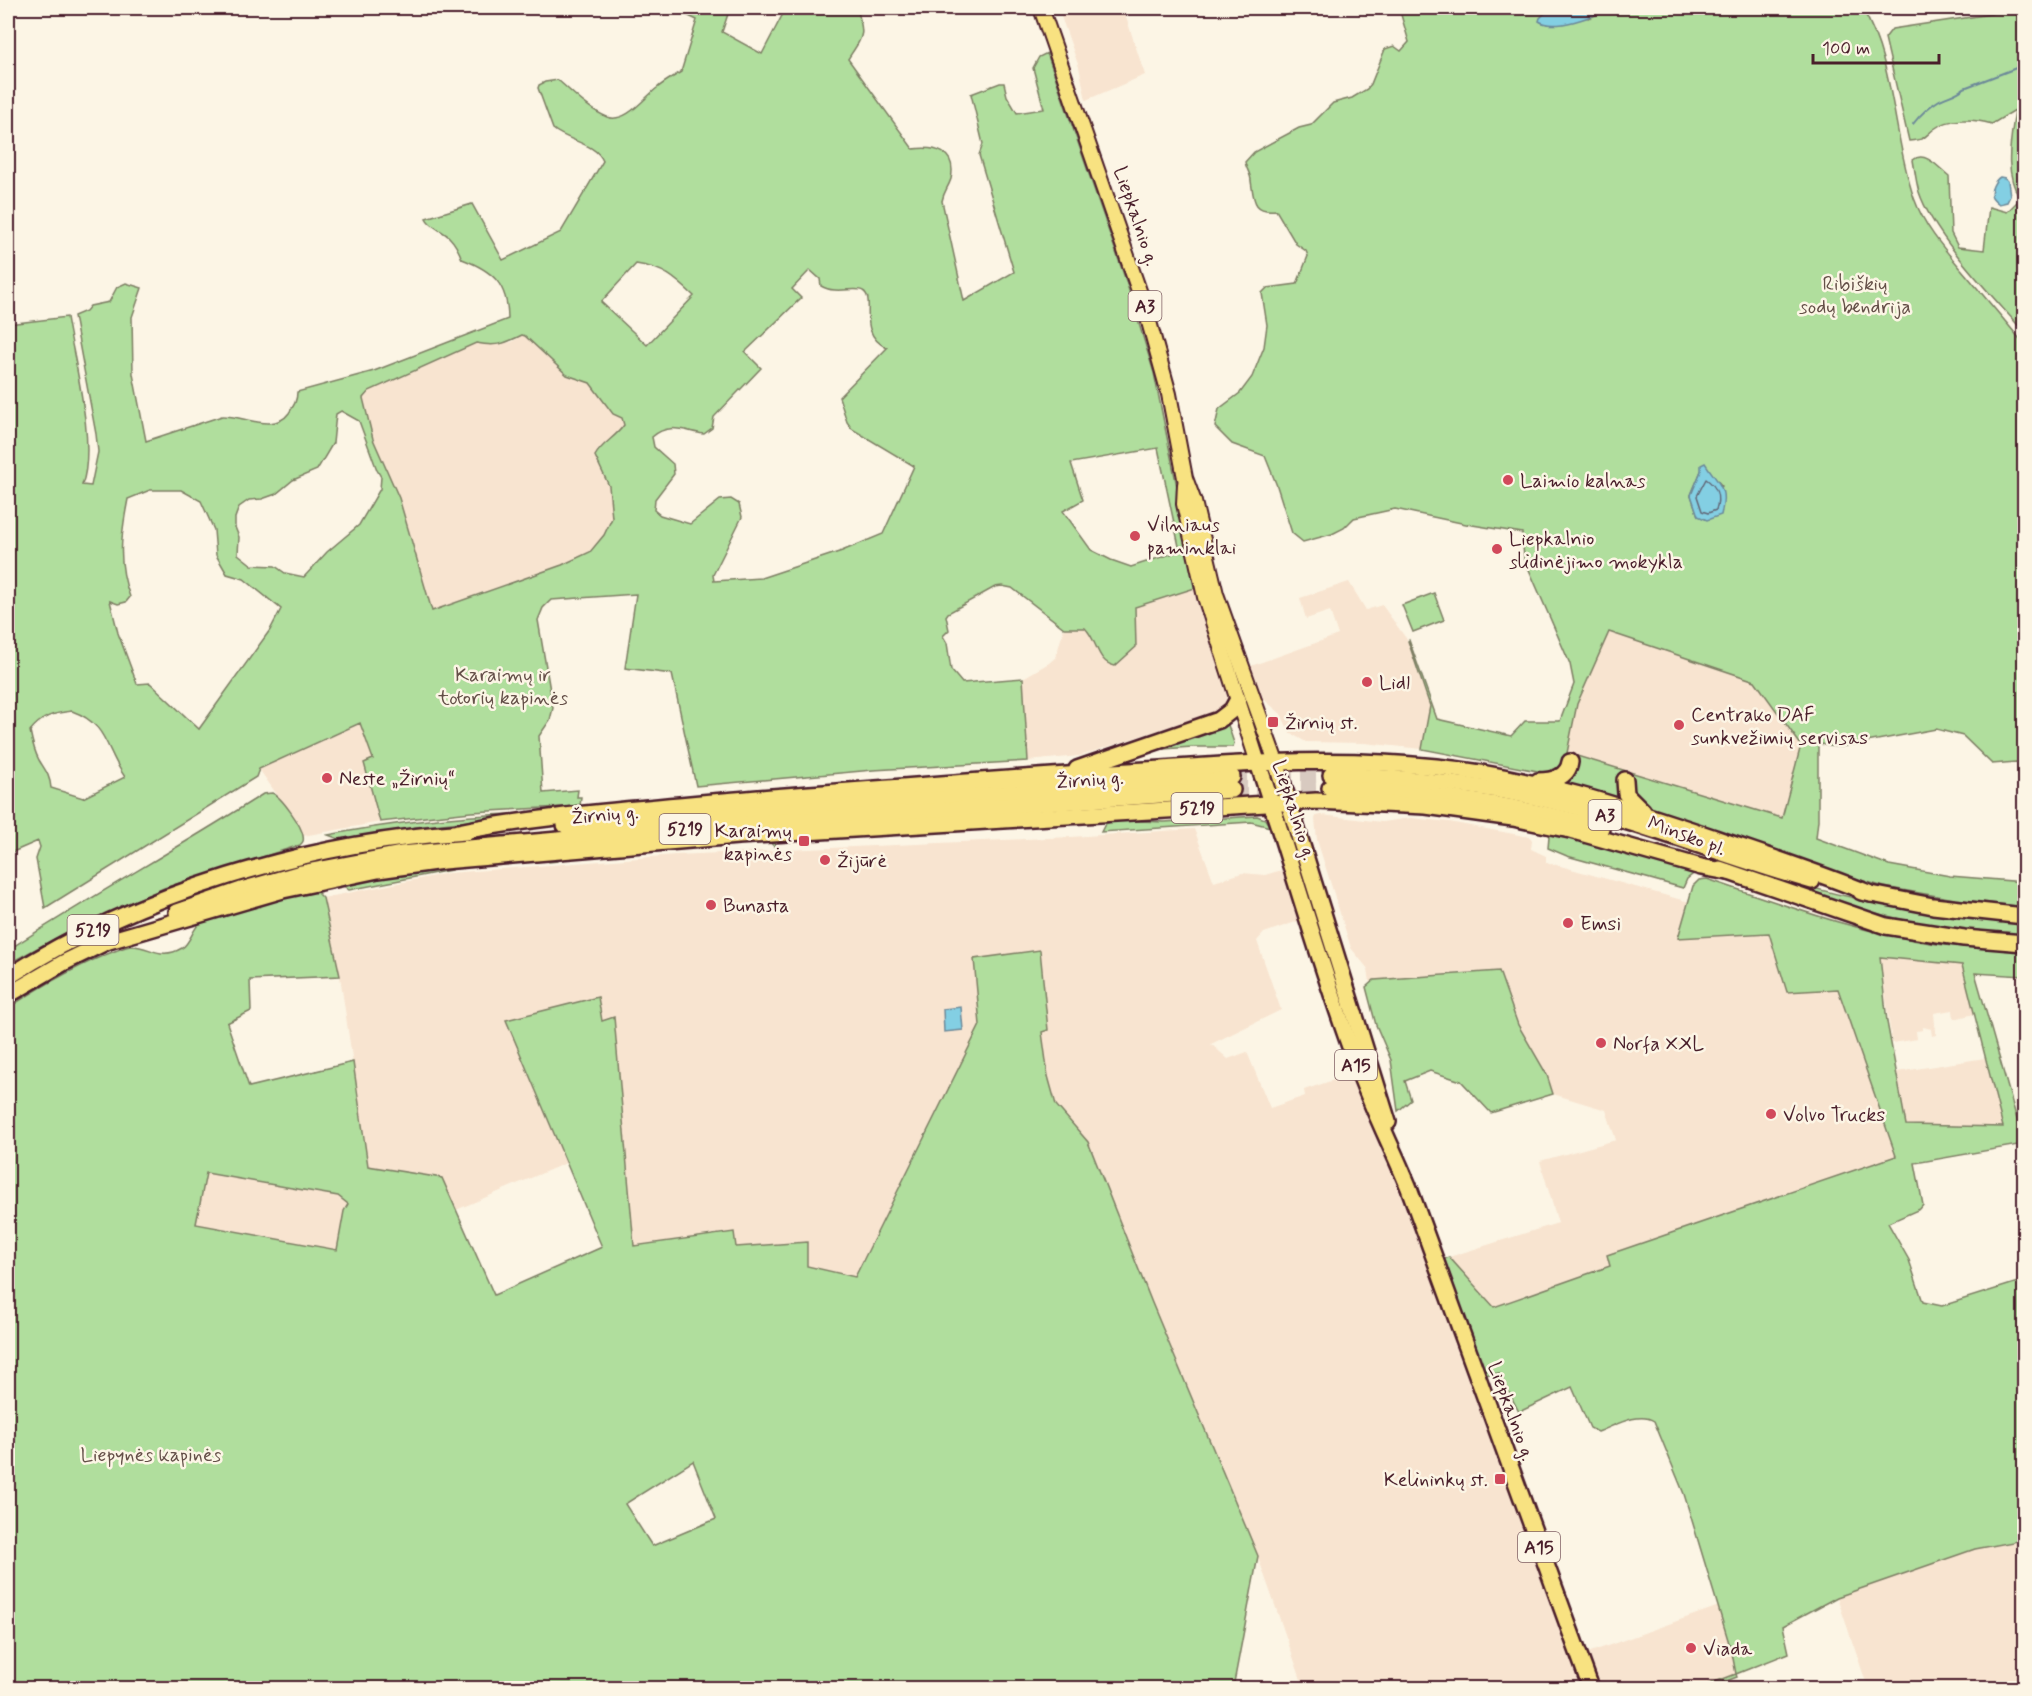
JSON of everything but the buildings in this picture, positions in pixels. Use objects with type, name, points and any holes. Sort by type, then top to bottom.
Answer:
[{"type":"highway","points":[[1060,775],[1219,720],[1232,710],[1238,699]]},
{"type":"highway","name":"A3","points":[[1258,763],[1350,760],[1437,767],[1529,782],[1571,791],[1648,815],[1830,877],[1871,894]]},
{"type":"highway","name":"Liepkalnio g.","points":[[1276,762],[1389,1125],[1392,1149]]},
{"type":"highway","points":[[1529,782],[1547,781],[1565,774],[1570,767],[1570,762]]},
{"type":"highway","name":"Liepkalnio g.","points":[[1258,763],[1353,1056],[1381,1127],[1409,1188],[1591,1689]]},
{"type":"highway","name":"5219","points":[[458,832],[510,822],[584,813],[777,796],[1258,763]]},
{"type":"highway","name":"Minsko pl.","points":[[2025,916],[1934,906],[1825,885],[1660,831],[1546,800],[1448,783],[1394,777],[1331,781],[1448,796],[1517,807],[1565,818],[1649,842],[1728,872],[1886,926],[1964,938],[2025,943]]},
{"type":"highway","points":[[1625,780],[1626,794],[1648,815]]},
{"type":"highway","name":"Žirnių g.","points":[[8,977],[51,951],[152,905],[234,875],[298,857],[349,846],[458,832],[1232,783],[401,854],[326,867],[273,880],[179,911],[102,943],[8,995]]},
{"type":"highway","name":"A3","points":[[1272,803],[1372,802],[1513,818],[1570,830],[1701,867],[1728,872]]},
{"type":"highway","name":"5219","points":[[102,943],[283,890],[378,870],[443,861],[750,835],[1272,803]]},
{"type":"main road","name":"Liepkalnio g.","points":[[1041,8],[1146,310],[1169,394],[1185,478],[1194,502],[1216,594],[1276,762]]},
{"type":"main road","name":"Liepkalnio g.","points":[[1185,478],[1184,504],[1199,573],[1258,763]]},
{"type":"shaded area","points":[[1058,8],[1123,8],[1145,75],[1086,100],[1079,67]]},
{"type":"shaded area","points":[[522,335],[567,375],[590,383],[613,414],[622,418],[624,425],[618,435],[599,449],[595,456],[609,486],[612,518],[604,535],[590,552],[562,565],[432,611],[399,498],[373,439],[363,398],[369,391],[476,342],[490,345],[512,342]]},
{"type":"shaded area","points":[[1349,582],[1366,610],[1382,605],[1408,641],[1430,706],[1422,749],[1364,743],[1306,742],[1290,733],[1281,714],[1260,696],[1248,667],[1338,635],[1330,611],[1306,619],[1300,598]]},
{"type":"shaded area","points":[[1195,588],[1231,702],[1221,710],[1079,756],[1028,761],[1023,678],[1056,657],[1064,628],[1085,628],[1091,635],[1101,658],[1136,634],[1135,607]]},
{"type":"shaded area","name":"Centrako DAF sunkvežimių servisas","points":[[1609,632],[1755,681],[1801,745],[1782,819],[1567,753],[1577,704]]},
{"type":"shaded area","points":[[361,723],[373,759],[364,763],[380,822],[303,836],[301,829],[259,769]]},
{"type":"shaded area","points":[[1316,816],[1382,822],[1411,818],[1449,822],[1530,837],[1531,849],[1546,856],[1546,862],[1689,902],[1679,938],[1770,933],[1787,992],[1838,989],[1897,1156],[1607,1255],[1611,1266],[1494,1307],[1449,1257],[1558,1223],[1540,1161],[1616,1140],[1606,1110],[1553,1094],[1547,1075],[1518,1025],[1498,971],[1370,982],[1368,969],[1351,948],[1317,840],[1315,819]]},
{"type":"shaded area","points":[[1194,829],[1214,882],[1242,873],[1265,875],[1285,869],[1304,919],[1264,933],[1257,941],[1281,1010],[1211,1044],[1228,1059],[1247,1052],[1270,1108],[1305,1096],[1304,1090],[1354,1073],[1428,1265],[1584,1688],[1304,1688],[1258,1557],[1233,1688],[807,1266],[807,1242],[735,1247],[734,1232],[634,1246],[613,1017],[602,1021],[506,1020],[566,1163],[456,1210],[442,1178],[368,1166],[340,976],[323,898],[449,873],[676,855],[1071,837]]},
{"type":"shaded area","points":[[1880,957],[1962,965],[1974,1014],[1954,1019],[1953,1010],[1934,1013],[1936,1035],[1932,1036],[1931,1029],[1923,1027],[1923,1030],[1916,1031],[1917,1039],[1892,1043]]},
{"type":"shaded area","points":[[1985,1058],[2003,1127],[1906,1125],[1897,1072]]},
{"type":"shaded area","points":[[205,1173],[338,1196],[349,1204],[344,1211],[337,1251],[195,1224]]},
{"type":"shaded area","points":[[2024,1540],[2024,1688],[1868,1688],[1837,1597],[1975,1549]]},
{"type":"shaded area","points":[[1719,1606],[1736,1674],[1699,1688],[1598,1688],[1585,1654]]},
{"type":"green space","name":"Karaimų ir totorių kapinės","points":[[672,8],[730,8],[722,32],[762,54],[786,8],[857,8],[862,35],[848,59],[913,149],[929,148],[942,152],[951,162],[951,179],[942,201],[964,301],[1014,272],[979,155],[983,144],[971,94],[1004,83],[1007,96],[1017,113],[1044,109],[1033,68],[1039,57],[1047,53],[1126,281],[1154,373],[1191,556],[1195,588],[1135,607],[1136,647],[1115,666],[1104,660],[1085,628],[1064,628],[1012,588],[995,587],[948,613],[946,616],[949,630],[943,636],[947,643],[951,670],[962,683],[1023,678],[1028,761],[873,770],[696,786],[672,674],[625,668],[636,594],[551,600],[543,608],[538,620],[553,708],[550,720],[539,736],[543,793],[578,790],[577,797],[581,797],[580,806],[471,812],[380,822],[364,763],[373,759],[360,723],[259,769],[256,777],[45,908],[36,859],[40,847],[38,841],[8,854],[8,324],[67,317],[86,426],[86,468],[82,485],[91,486],[98,452],[74,316],[86,311],[90,306],[109,302],[117,287],[126,283],[142,288],[132,317],[133,374],[146,441],[222,416],[266,423],[283,419],[294,405],[297,392],[374,371],[508,319],[505,297],[497,280],[462,259],[451,240],[430,224],[426,218],[472,204],[503,260],[561,232],[603,161],[588,146],[553,129],[538,88],[539,85],[558,80],[600,114],[614,118],[621,117],[628,114],[660,86],[681,72],[697,20]],"holes":[[[636,264],[668,274],[694,296],[647,345],[601,302]],[[810,270],[820,279],[821,286],[827,289],[860,290],[867,295],[869,325],[872,333],[877,341],[887,348],[839,397],[847,422],[852,429],[914,466],[883,534],[842,551],[761,578],[714,581],[713,575],[742,517],[739,504],[731,499],[720,500],[690,524],[660,515],[654,510],[655,499],[674,474],[673,464],[654,447],[652,437],[658,432],[670,429],[704,434],[712,428],[714,417],[761,368],[745,352],[801,298],[792,289]],[[522,335],[525,336],[567,375],[590,383],[613,414],[622,418],[624,425],[595,456],[609,486],[612,518],[604,535],[590,552],[562,565],[432,611],[399,498],[373,439],[363,398],[369,391],[476,343],[495,345]],[[341,411],[359,421],[381,477],[380,489],[359,525],[327,552],[304,577],[285,573],[275,566],[252,565],[238,554],[239,537],[235,527],[235,518],[239,507],[249,500],[262,499],[276,494],[293,480],[317,470],[333,443],[336,414]],[[1158,448],[1180,551],[1131,567],[1091,550],[1063,511],[1083,500],[1071,463]],[[150,490],[181,490],[201,501],[214,530],[216,555],[227,574],[244,579],[281,609],[270,630],[199,729],[150,683],[137,684],[118,633],[110,601],[118,604],[126,602],[130,597],[123,572],[122,537],[128,499]],[[72,711],[93,723],[104,738],[125,777],[83,798],[51,788],[48,776],[36,753],[30,731],[44,719]]]},
{"type":"green space","name":"Ribiškių sodų bendrija","points":[[1399,8],[1550,8],[1547,9],[1589,18],[1612,8],[1862,8],[1881,52],[1907,175],[1924,220],[1945,249],[2024,344],[2024,772],[2016,762],[1992,764],[1963,736],[1936,729],[1840,747],[1818,743],[1816,838],[1889,865],[1950,876],[2024,882],[2024,907],[1955,899],[1884,887],[1765,851],[1573,786],[1553,774],[1422,749],[1430,706],[1409,640],[1437,719],[1511,736],[1525,721],[1560,721],[1574,684],[1570,664],[1524,558],[1522,533],[1395,509],[1354,518],[1344,528],[1332,534],[1303,542],[1292,533],[1265,456],[1232,444],[1215,427],[1219,409],[1240,393],[1252,377],[1264,347],[1267,325],[1262,293],[1267,288],[1297,284],[1308,256],[1306,251],[1296,244],[1276,210],[1258,207],[1245,162],[1254,152],[1299,128],[1311,125],[1333,103],[1352,98],[1367,89],[1385,49],[1394,46],[1401,51],[1409,42]],"holes":[[[1701,471],[1713,476],[1722,486],[1698,516],[1691,495]],[[1609,632],[1755,681],[1801,745],[1782,818],[1567,753],[1577,704]]]},
{"type":"green space","points":[[2002,8],[2024,8],[2024,332],[1937,228],[1919,192],[1913,160],[1918,157],[1927,159],[1949,176],[1951,233],[1958,247],[1984,250],[1989,207],[2007,212],[2020,199],[2011,177],[2010,166],[2010,144],[2015,110],[1992,124],[1970,120],[1947,122],[1923,138],[1909,141],[1885,38],[1892,29],[1991,14]]},
{"type":"green space","points":[[1434,593],[1444,620],[1413,632],[1402,605]]},
{"type":"green space","points":[[1224,722],[1228,725],[1234,743],[1233,747],[1149,750]]},
{"type":"green space","points":[[272,793],[286,805],[299,825],[303,839],[300,845],[164,888],[78,926],[8,964],[8,950],[263,794]]},
{"type":"green space","points":[[544,813],[423,826],[339,839],[328,835],[436,819]]},
{"type":"green space","points":[[1257,816],[1265,819],[1270,827],[1251,822],[1101,832],[1105,824],[1115,820],[1164,822]]},
{"type":"green space","points":[[1546,829],[1697,871],[1687,879],[1683,888],[1567,856],[1548,848],[1549,837]]},
{"type":"green space","points":[[775,839],[775,847],[767,840],[563,856],[558,861],[549,862],[544,858],[454,867],[451,870],[349,890],[345,887],[346,882],[516,858]]},
{"type":"green space","points":[[1757,872],[1823,891],[1889,905],[1957,916],[2024,923],[2024,937],[1922,924],[1848,905]]},
{"type":"green space","points":[[1707,879],[1820,917],[1878,933],[1937,944],[2024,951],[2024,976],[1975,973],[2024,1144],[1915,1163],[1923,1205],[1920,1209],[1888,1223],[1909,1260],[1923,1302],[1942,1306],[2024,1280],[2024,1540],[1975,1549],[1837,1597],[1783,1626],[1789,1653],[1736,1674],[1732,1653],[1684,1494],[1654,1421],[1648,1418],[1634,1419],[1598,1432],[1590,1428],[1572,1387],[1519,1412],[1499,1373],[1484,1375],[1444,1259],[1449,1257],[1494,1307],[1610,1266],[1607,1255],[1896,1156],[1838,989],[1787,992],[1769,933],[1678,938],[1693,886],[1699,880]],"holes":[[[1880,957],[1962,965],[2003,1127],[1906,1125],[1887,1022]]]},
{"type":"green space","name":"Liepynės kapinės","points":[[309,890],[316,891],[323,898],[340,976],[250,980],[251,1011],[227,1023],[249,1087],[353,1062],[368,1166],[442,1178],[494,1295],[602,1247],[506,1020],[598,997],[602,1021],[614,1017],[634,1246],[734,1232],[736,1247],[807,1242],[807,1266],[855,1277],[980,1025],[974,959],[1040,950],[1048,1030],[1042,1032],[1048,1076],[1056,1105],[1088,1142],[1152,1303],[1258,1556],[1233,1688],[8,1688],[8,1008],[73,969],[126,947],[139,947],[162,953],[174,952],[185,945],[201,922]],"holes":[[[206,1173],[338,1196],[348,1204],[344,1211],[337,1250],[196,1224]],[[693,1461],[716,1519],[652,1546],[625,1504]]]},
{"type":"green space","points":[[1499,971],[1518,1025],[1547,1075],[1553,1094],[1491,1113],[1461,1081],[1430,1071],[1405,1081],[1411,1100],[1398,1111],[1391,1060],[1376,1025],[1366,987],[1374,980]]},
{"type":"green space","points":[[1736,1674],[1737,1677],[1708,1688],[1699,1688]]},
{"type":"water","points":[[1550,8],[1612,8],[1565,24],[1546,24],[1539,21]]},
{"type":"water","points":[[2000,177],[2008,181],[2010,196],[2007,202],[1999,204],[1992,197],[1991,192],[1994,183]]},
{"type":"water","points":[[1705,463],[1723,492],[1721,515],[1707,520],[1698,516],[1691,495],[1701,471],[1701,465]]},
{"type":"water","points":[[961,1007],[963,1030],[944,1032],[943,1009]]},
{"type":"waterway","points":[[1913,124],[1924,111],[1938,101],[1964,88],[2024,65]]},
{"type":"tunnel","points":[[1232,777],[1331,775]]},
{"type":"tunnel","points":[[1232,790],[1330,788]]},
{"type":"place","name":"Laimio kalnas","points":[[1508,480]]},
{"type":"place","name":"Vilniaus paminklai","points":[[1135,536]]},
{"type":"place","name":"Liepkalnio slidinėjimo mokykla","points":[[1497,549]]},
{"type":"place","name":"Lidl","points":[[1367,682]]},
{"type":"place","name":"Žirnių st.","points":[[1273,722]]},
{"type":"place","name":"Centrako DAF sunkvežimių servisas","points":[[1679,725]]},
{"type":"place","name":"Neste „Žirnių“","points":[[327,778]]},
{"type":"place","name":"Karaimų kapinės","points":[[804,841]]},
{"type":"place","name":"Žijūrė","points":[[825,860]]},
{"type":"place","name":"Bunasta","points":[[711,905]]},
{"type":"place","name":"Emsi","points":[[1568,923]]},
{"type":"place","name":"Norfa XXL","points":[[1601,1043]]},
{"type":"place","name":"Volvo Trucks","points":[[1771,1114]]},
{"type":"place","name":"Kelininkų st.","points":[[1500,1479]]},
{"type":"place","name":"Viada","points":[[1691,1648]]}]
